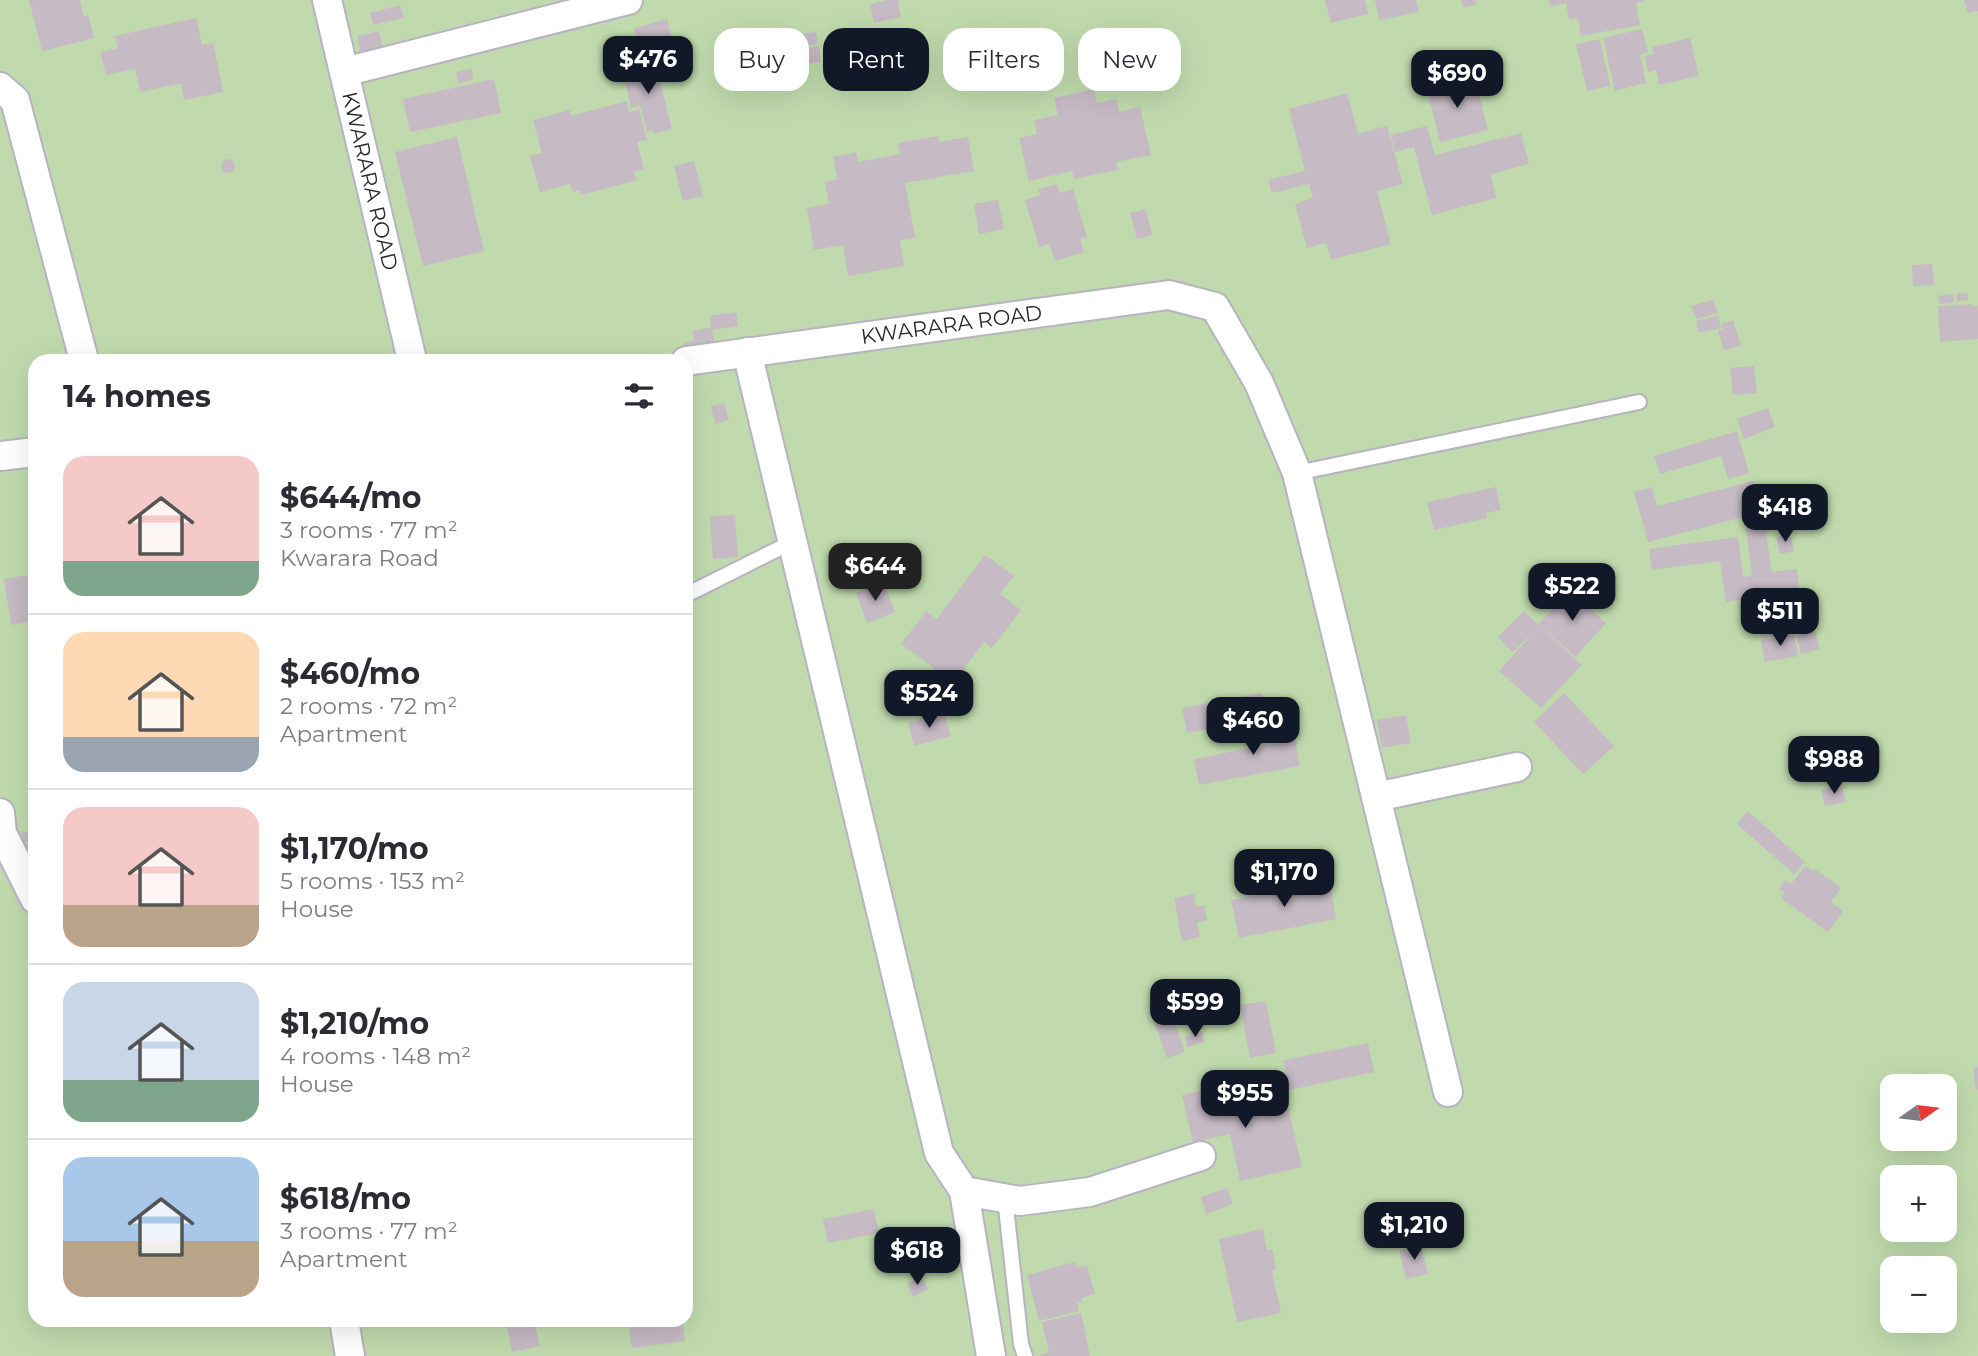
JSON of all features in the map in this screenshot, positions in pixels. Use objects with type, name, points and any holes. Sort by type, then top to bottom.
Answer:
[{"type":"street","name":"KWARARA ROAD","points":[[327,0],[411,354]]},
{"type":"street","points":[[344,72],[628,0]]},
{"type":"street","points":[[0,87],[15,100],[82,354]]},
{"type":"street","name":"KWARARA ROAD","points":[[693,360],[1169,295],[1215,307],[1259,383],[1297,474]]},
{"type":"street","points":[[747,352],[939,1153],[964,1191],[991,1356]]},
{"type":"street","points":[[0,456],[28,453]]},
{"type":"street","points":[[1297,474],[1448,1092]]},
{"type":"street","points":[[1376,797],[1517,767]]},
{"type":"street","points":[[0,813],[2,833],[28,885]]},
{"type":"street","points":[[964,1191],[1020,1201],[1090,1192],[1200,1156]]},
{"type":"street","points":[[345,1327],[350,1356]]},
{"type":"lane","points":[[1297,474],[1639,402]]},
{"type":"lane","points":[[693,592],[792,542]]},
{"type":"lane","points":[[1005,1198],[1021,1344],[1025,1356]]},
{"type":"green space","points":[[0,0],[1978,0],[1978,1356],[0,1356]]},
{"type":"building","points":[[29,0],[80,0],[84,17],[88,15],[94,38],[42,51]]},
{"type":"building","points":[[898,0],[901,17],[874,23],[870,4]]},
{"type":"building","points":[[1325,0],[1365,0],[1368,14],[1331,23]]},
{"type":"building","points":[[1375,0],[1416,0],[1419,12],[1379,20]]},
{"type":"building","points":[[1461,0],[1475,0],[1477,4],[1464,8]]},
{"type":"building","points":[[1549,0],[1644,1],[1636,3],[1640,25],[1581,36],[1578,18],[1569,20],[1566,3],[1550,6]]},
{"type":"building","points":[[1964,0],[1978,0],[1978,11],[1968,13]]},
{"type":"building","points":[[400,5],[404,18],[373,25],[370,13]]},
{"type":"building","points":[[196,18],[202,45],[213,43],[223,92],[184,100],[181,83],[140,92],[135,69],[106,75],[100,52],[118,48],[115,36]]},
{"type":"building","points":[[667,19],[672,41],[639,49],[634,28]]},
{"type":"building","points":[[1642,29],[1648,53],[1640,55],[1646,83],[1615,91],[1603,38]]},
{"type":"building","points":[[379,31],[383,48],[361,54],[357,36]]},
{"type":"building","points":[[816,32],[818,44],[809,46],[809,33]]},
{"type":"building","points":[[1690,38],[1699,76],[1659,85],[1656,70],[1648,72],[1645,56],[1654,54],[1652,47]]},
{"type":"building","points":[[1600,39],[1610,86],[1587,91],[1576,44]]},
{"type":"building","points":[[819,46],[821,62],[809,64],[809,48]]},
{"type":"building","points":[[655,61],[672,129],[653,134],[653,131],[647,132],[640,106],[631,108],[622,69]]},
{"type":"building","points":[[472,69],[473,80],[458,83],[456,72]]},
{"type":"building","points":[[494,79],[501,113],[410,132],[403,99]]},
{"type":"building","points":[[1475,79],[1488,130],[1440,142],[1427,90]]},
{"type":"building","points":[[1094,91],[1097,103],[1116,99],[1119,112],[1140,107],[1151,155],[1116,162],[1118,170],[1074,179],[1072,171],[1029,181],[1019,138],[1037,134],[1034,120],[1058,115],[1054,98]]},
{"type":"building","points":[[1347,93],[1358,134],[1387,126],[1403,184],[1377,191],[1391,244],[1331,260],[1326,243],[1307,248],[1295,204],[1313,198],[1309,184],[1272,193],[1268,180],[1305,171],[1289,109]]},
{"type":"building","points":[[627,101],[629,112],[639,109],[647,140],[637,142],[644,169],[634,172],[637,180],[581,195],[580,190],[573,192],[570,184],[540,192],[530,156],[542,153],[533,120],[570,110],[571,116]]},
{"type":"building","points":[[1427,126],[1435,155],[1521,133],[1529,164],[1491,174],[1496,198],[1432,215],[1414,147],[1395,152],[1391,135]]},
{"type":"building","points":[[938,136],[939,142],[968,137],[974,171],[905,183],[915,238],[900,240],[904,266],[848,276],[843,245],[814,250],[807,208],[829,204],[825,182],[837,179],[833,157],[856,152],[858,162],[900,154],[898,143]]},
{"type":"building","points":[[457,137],[484,251],[423,266],[395,152]]},
{"type":"building","points":[[228,159],[233,161],[233,171],[228,173],[223,171],[221,166],[223,161]]},
{"type":"building","points":[[694,161],[703,196],[683,201],[674,166]]},
{"type":"building","points":[[1057,184],[1060,193],[1073,189],[1087,237],[1080,239],[1084,252],[1055,261],[1050,244],[1039,247],[1025,200],[1040,195],[1038,189]]},
{"type":"building","points":[[998,200],[1004,229],[979,234],[974,204]]},
{"type":"building","points":[[1146,209],[1152,235],[1137,239],[1130,213]]},
{"type":"building","points":[[1932,264],[1934,285],[1913,286],[1912,265]]},
{"type":"building","points":[[1967,293],[1968,300],[1957,301],[1956,294]]},
{"type":"building","points":[[1953,294],[1954,302],[1940,304],[1938,296]]},
{"type":"building","points":[[1713,300],[1718,313],[1696,319],[1691,306]]},
{"type":"building","points":[[1938,306],[1978,306],[1978,339],[1940,342]]},
{"type":"building","points":[[736,312],[738,326],[712,330],[716,351],[693,356],[686,354],[684,343],[694,341],[692,331],[711,327],[710,316]]},
{"type":"building","points":[[1718,316],[1721,328],[1699,333],[1696,321]]},
{"type":"building","points":[[1733,320],[1741,346],[1724,350],[1718,330],[1723,329],[1721,324]]},
{"type":"building","points":[[1754,366],[1757,393],[1733,395],[1730,368]]},
{"type":"building","points":[[724,403],[729,420],[715,424],[711,406]]},
{"type":"building","points":[[1768,408],[1775,427],[1744,439],[1737,419]]},
{"type":"building","points":[[1737,431],[1749,473],[1728,479],[1721,456],[1660,474],[1654,456]]},
{"type":"building","points":[[1753,481],[1762,512],[1648,542],[1634,492],[1652,487],[1657,506]]},
{"type":"building","points":[[1496,487],[1501,510],[1486,513],[1487,518],[1434,530],[1427,502]]},
{"type":"building","points":[[735,515],[738,557],[713,559],[710,516]]},
{"type":"building","points":[[1764,519],[1772,572],[1797,569],[1800,592],[1726,602],[1720,561],[1652,570],[1649,549],[1738,537],[1743,577],[1752,576],[1745,521]]},
{"type":"building","points":[[1790,534],[1794,551],[1780,554],[1776,537]]},
{"type":"building","points":[[985,555],[1014,576],[1000,594],[1021,610],[992,648],[984,642],[954,683],[901,644],[926,611],[937,619]]},
{"type":"building","points":[[28,575],[28,622],[11,625],[4,579]]},
{"type":"building","points":[[884,583],[895,612],[867,623],[856,593]]},
{"type":"building","points":[[1569,590],[1606,623],[1575,657],[1539,624]]},
{"type":"building","points":[[1783,597],[1785,612],[1792,611],[1796,633],[1761,638],[1758,619],[1769,617],[1767,600]]},
{"type":"building","points":[[1809,609],[1815,628],[1800,633],[1794,614]]},
{"type":"building","points":[[1524,611],[1582,665],[1541,708],[1499,671],[1536,630],[1513,652],[1498,637]]},
{"type":"building","points":[[1815,631],[1820,649],[1801,654],[1796,636]]},
{"type":"building","points":[[1794,634],[1798,656],[1765,662],[1761,640]]},
{"type":"building","points":[[1262,693],[1267,718],[1187,733],[1182,708]]},
{"type":"building","points":[[1564,693],[1614,746],[1583,774],[1534,722]]},
{"type":"building","points":[[944,713],[951,736],[914,746],[908,723]]},
{"type":"building","points":[[1290,713],[1300,766],[1199,785],[1194,759],[1276,743],[1271,716]]},
{"type":"building","points":[[1406,715],[1411,743],[1382,748],[1377,720]]},
{"type":"building","points":[[1842,786],[1846,802],[1825,806],[1821,790]]},
{"type":"building","points":[[1748,811],[1805,862],[1794,874],[1737,824]]},
{"type":"building","points":[[28,832],[28,859],[21,833]]},
{"type":"building","points":[[1805,866],[1813,871],[1815,869],[1841,888],[1831,902],[1843,911],[1828,932],[1781,898],[1785,893],[1779,889],[1786,880],[1791,884]]},
{"type":"building","points":[[1329,881],[1336,919],[1239,938],[1231,900]]},
{"type":"building","points":[[1194,894],[1196,907],[1204,905],[1207,920],[1197,922],[1200,937],[1182,941],[1174,898]]},
{"type":"building","points":[[1166,998],[1185,1052],[1167,1058],[1148,1005]]},
{"type":"building","points":[[1266,1001],[1276,1053],[1250,1058],[1240,1005]]},
{"type":"building","points":[[1202,1032],[1204,1042],[1187,1047],[1185,1037]]},
{"type":"building","points":[[1368,1043],[1374,1072],[1289,1090],[1283,1060]]},
{"type":"building","points":[[1978,1067],[1978,1090],[1976,1090],[1973,1068]]},
{"type":"building","points":[[1242,1081],[1249,1111],[1287,1103],[1302,1167],[1240,1181],[1230,1134],[1193,1142],[1182,1095]]},
{"type":"building","points":[[1227,1188],[1233,1204],[1206,1214],[1201,1197]]},
{"type":"building","points":[[874,1209],[879,1233],[828,1243],[823,1219]]},
{"type":"building","points":[[1263,1229],[1267,1250],[1272,1249],[1276,1270],[1272,1271],[1281,1313],[1237,1322],[1219,1239]]},
{"type":"building","points":[[1421,1246],[1428,1274],[1406,1279],[1399,1251]]},
{"type":"building","points":[[1075,1262],[1077,1268],[1087,1265],[1095,1294],[1081,1298],[1082,1302],[1077,1303],[1079,1311],[1039,1321],[1027,1275]]},
{"type":"building","points":[[921,1276],[928,1289],[913,1297],[907,1284]]},
{"type":"building","points":[[1081,1313],[1090,1356],[1038,1356],[1049,1352],[1042,1322]]},
{"type":"building","points":[[507,1327],[536,1327],[540,1346],[512,1352]]},
{"type":"building","points":[[629,1327],[683,1327],[685,1341],[632,1348]]}]
